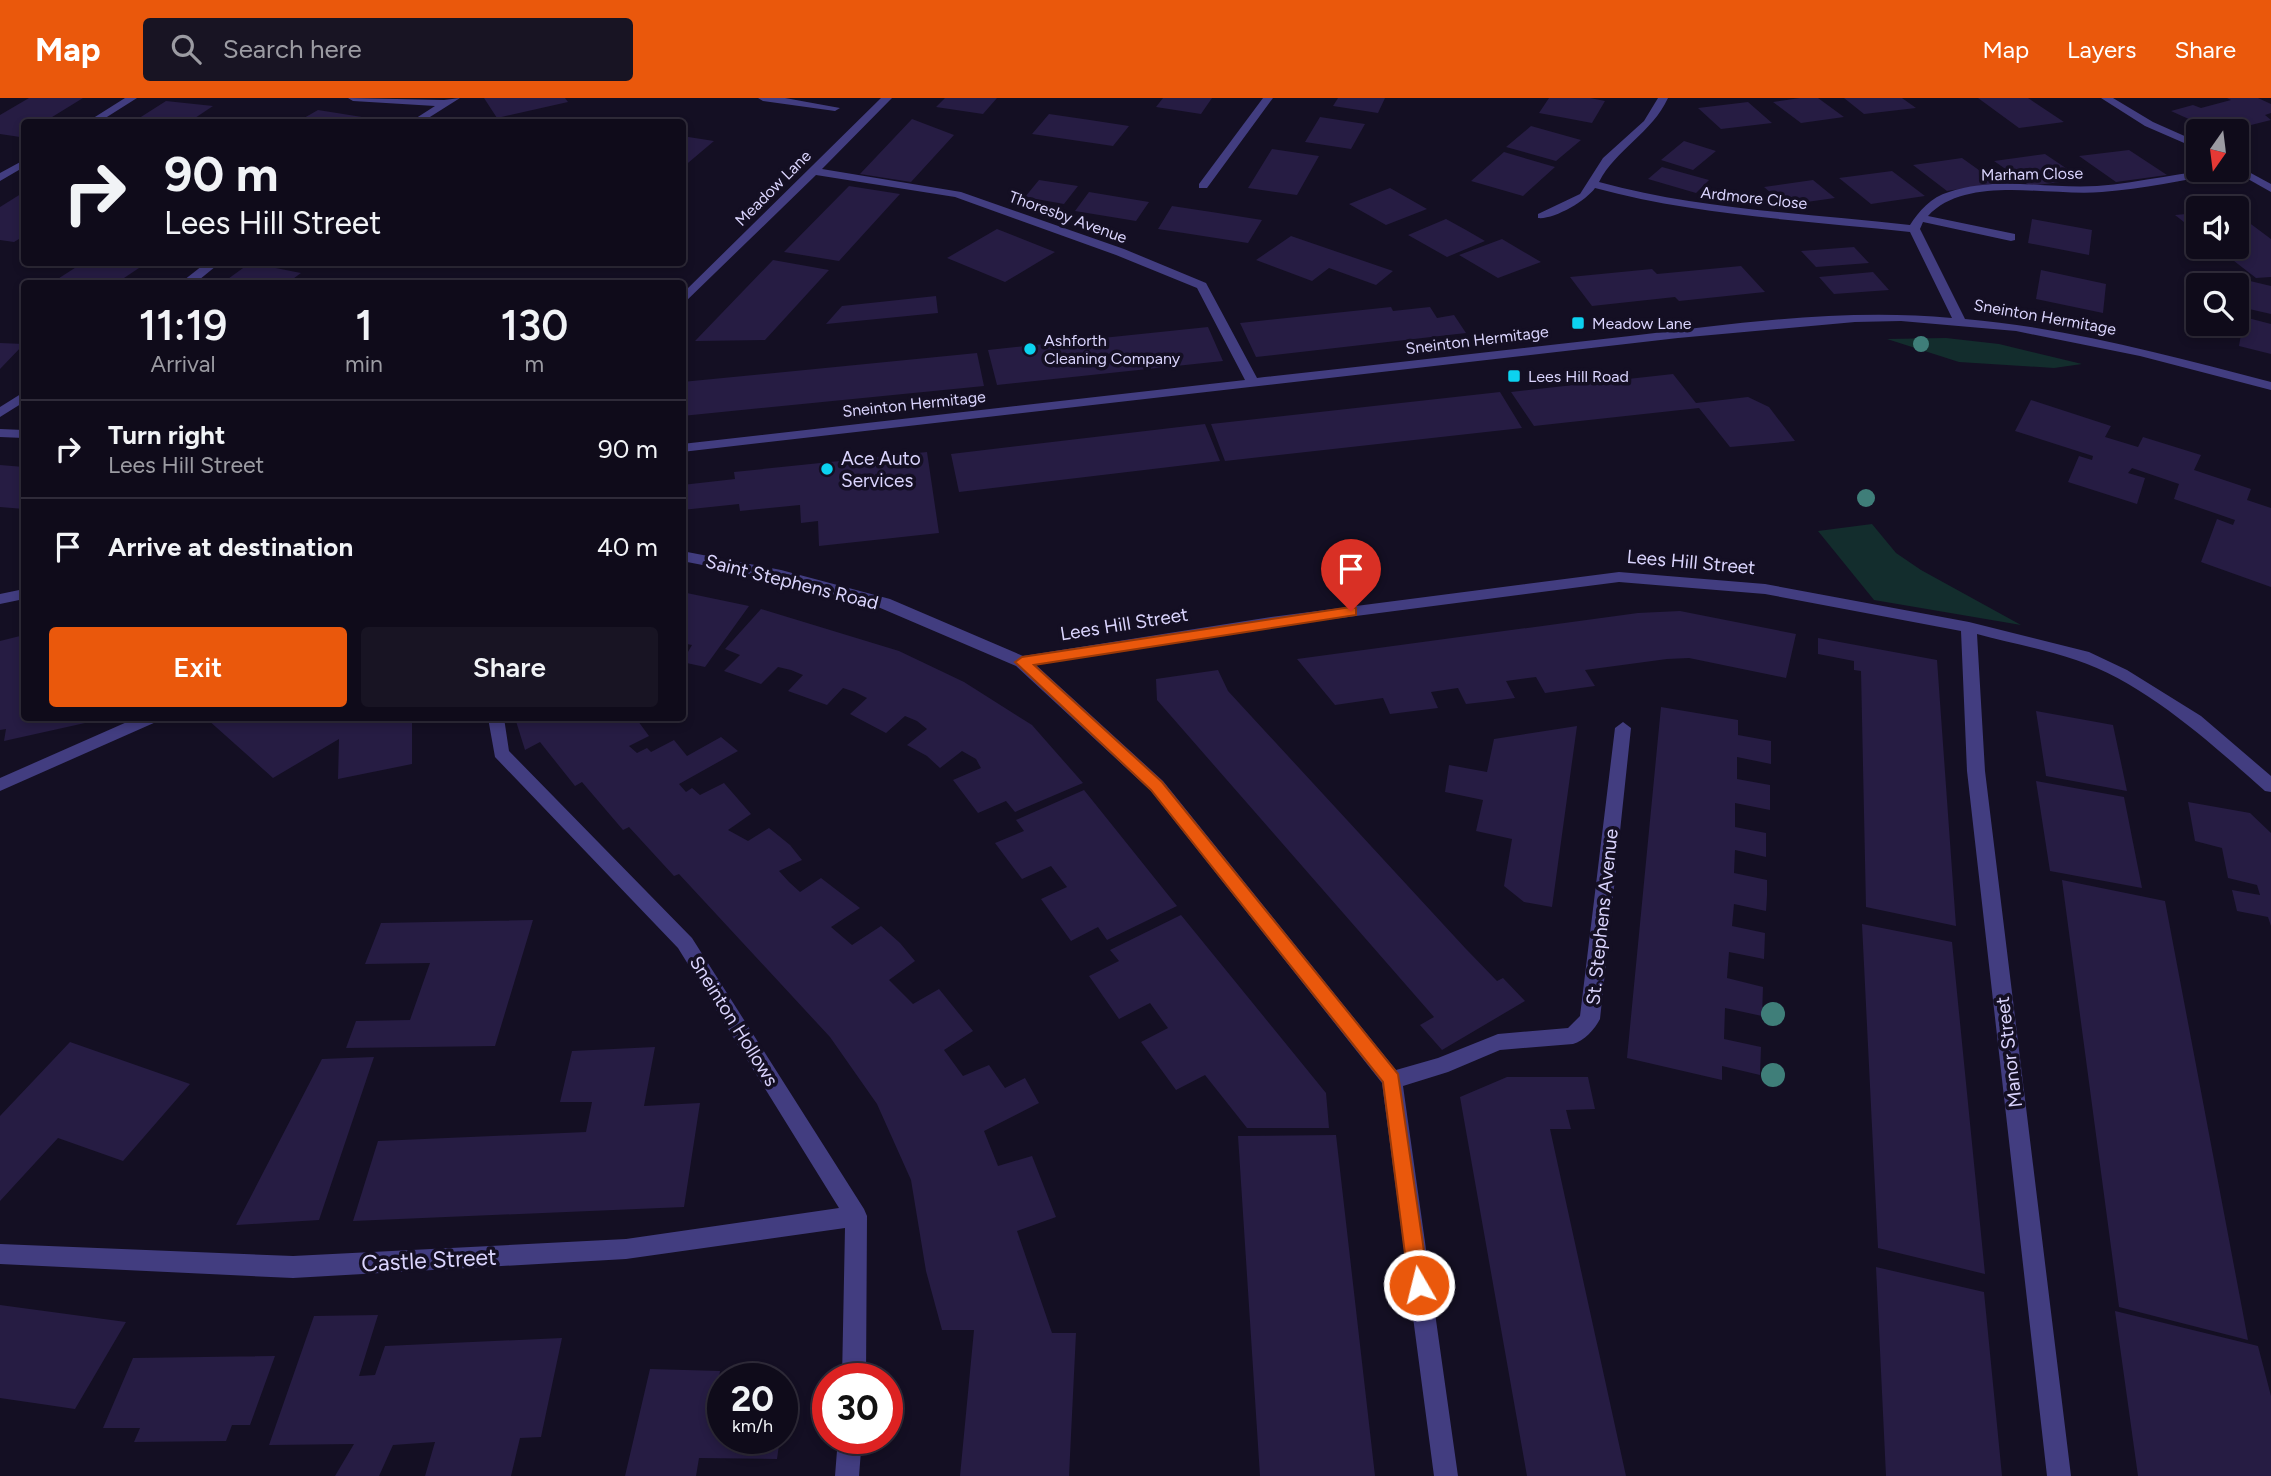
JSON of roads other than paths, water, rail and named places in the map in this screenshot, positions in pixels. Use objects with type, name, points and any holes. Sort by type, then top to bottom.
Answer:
[{"type":"street","points":[[97,119],[132,98]]},
{"type":"street","points":[[352,98],[442,103]]},
{"type":"street","points":[[419,119],[442,103],[455,98]]},
{"type":"street","points":[[763,98],[835,108]]},
{"type":"street","name":"Meadow Lane","points":[[686,297],[887,98]]},
{"type":"street","points":[[1203,186],[1268,98]]},
{"type":"street","points":[[1542,216],[1584,195],[1600,164],[1634,139],[1657,113],[1663,98]]},
{"type":"street","points":[[2106,98],[2149,124],[2186,141]]},
{"type":"street","points":[[0,178],[21,165]]},
{"type":"street","name":"Thoresby Avenue","points":[[813,171],[957,194],[1121,252],[1202,286],[1252,383]]},
{"type":"street","name":"Marham Close","points":[[1917,223],[1933,205],[1952,195],[1987,188],[2082,190],[2186,175]]},
{"type":"street","points":[[2249,176],[2271,189]]},
{"type":"street","name":"Ardmore Close","points":[[1592,184],[1661,207],[1731,214],[1917,223],[2011,237]]},
{"type":"street","points":[[1917,223],[1960,321]]},
{"type":"street","points":[[190,280],[210,266]]},
{"type":"street","name":"Sneinton Hermitage","points":[[686,448],[1678,334],[1855,318],[1960,321],[2016,327],[2141,352],[2271,386]]},
{"type":"street","points":[[0,413],[21,398]]},
{"type":"street","points":[[0,433],[21,434]]},
{"type":"street","name":"Saint Stephens Road","points":[[686,557],[781,575],[884,603],[1022,662],[1157,786],[1392,1080]]},
{"type":"street","name":"Lees Hill Street","points":[[1022,662],[1271,622],[1619,577],[1765,590],[1969,626],[2083,656],[2121,674],[2195,720],[2271,786]]},
{"type":"street","points":[[0,599],[21,595]]},
{"type":"street","name":"Manor Street","points":[[1969,626],[1976,772],[2059,1476]]},
{"type":"street","points":[[0,785],[143,721]]},
{"type":"street","name":"Sneinton Hollows","points":[[496,721],[501,753],[685,943],[856,1216]]},
{"type":"street","name":"St. Stephens Avenue","points":[[1392,1080],[1441,1066],[1498,1042],[1573,1036],[1590,1019],[1623,728]]},
{"type":"street","points":[[1392,1080],[1446,1476]]},
{"type":"street","points":[[854,1363],[856,1216]]},
{"type":"street","name":"Castle Street","points":[[0,1254],[293,1267],[626,1249],[856,1216]]},
{"type":"street","points":[[847,1476],[849,1454]]},
{"type":"place","name":"Meadow Lane","points":[[1578,323]]},
{"type":"place","name":"Ashforth Cleaning Company","points":[[1030,349]]},
{"type":"place","name":"Lees Hill Road","points":[[1514,376]]},
{"type":"place","name":"Ace Auto Services","points":[[827,469]]}]
